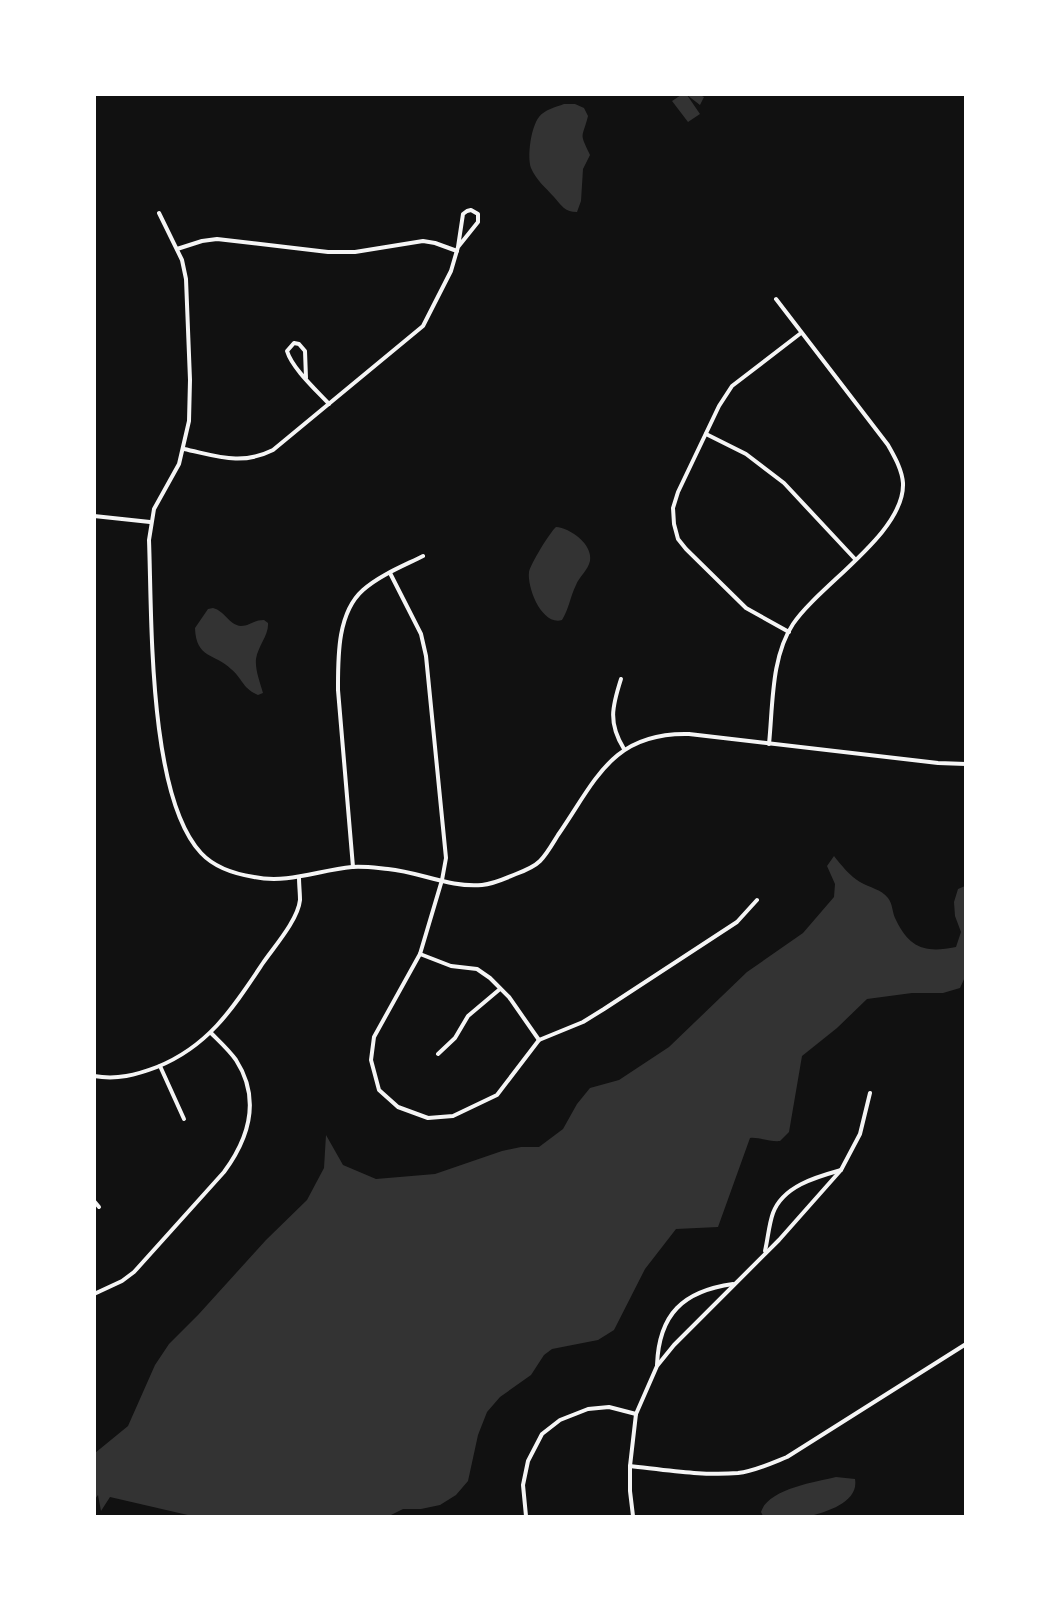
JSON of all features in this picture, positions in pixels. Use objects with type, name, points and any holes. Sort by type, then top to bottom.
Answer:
[{"type":"street","points":[[184,449],[237,460],[273,450],[423,326],[451,271],[458,249],[463,214],[466,211],[475,212],[478,214],[478,222],[458,249]]},
{"type":"street","points":[[159,213],[182,260],[188,295],[190,380],[189,421],[184,449],[179,464],[154,509],[150,522],[155,674],[164,764],[183,823],[202,854],[231,871],[255,878],[298,878],[353,867],[392,869],[454,883],[482,885],[504,879],[540,861],[609,762],[624,749],[648,738],[667,734],[966,764]]},
{"type":"street","points":[[177,249],[202,241],[218,239],[328,252],[355,252],[423,241],[458,249]]},
{"type":"street","points":[[769,744],[777,665],[783,644],[793,624],[881,534],[896,511],[903,481],[888,445],[776,299]]},
{"type":"street","points":[[789,632],[746,608],[678,539],[673,508],[719,405],[732,386],[801,333]]},
{"type":"street","points":[[306,378],[305,351],[300,344],[294,343],[287,351],[289,357],[306,378],[329,404]]},
{"type":"street","points":[[706,434],[746,453],[784,483],[855,559]]},
{"type":"street","points":[[94,516],[150,522]]},
{"type":"street","points":[[353,867],[338,690],[341,638],[347,613],[363,590],[423,556]]},
{"type":"street","points":[[390,573],[421,634],[426,656],[446,858],[442,880],[420,954],[374,1037],[371,1060],[379,1090],[398,1107],[428,1118],[453,1116],[497,1095],[539,1040],[583,1022],[604,1009],[737,922],[758,900]]},
{"type":"street","points":[[621,679],[615,697],[612,720],[617,738],[624,749]]},
{"type":"street","points":[[94,1076],[125,1077],[160,1066],[188,1051],[211,1033],[230,1012],[291,922],[300,902],[298,878]]},
{"type":"street","points":[[420,954],[451,966],[477,969],[490,978],[509,998],[539,1040]]},
{"type":"street","points":[[438,1054],[456,1038],[468,1016],[500,989]]},
{"type":"street","points":[[94,1294],[122,1281],[134,1272],[224,1172],[245,1140],[249,1122],[246,1081],[237,1061],[211,1033]]},
{"type":"street","points":[[160,1066],[184,1119]]},
{"type":"street","points":[[633,1516],[630,1466],[636,1414],[657,1366],[674,1345],[765,1251],[779,1240],[841,1170],[860,1134],[870,1093]]},
{"type":"street","points":[[765,1251],[774,1211],[786,1195],[802,1183],[841,1170]]},
{"type":"street","points":[[94,1201],[99,1207]]},
{"type":"street","points":[[657,1366],[664,1327],[676,1308],[692,1295],[711,1287],[734,1284]]},
{"type":"street","points":[[630,1466],[703,1473],[739,1473],[762,1467],[787,1457],[966,1344]]},
{"type":"street","points":[[526,1516],[523,1485],[526,1469],[542,1434],[560,1420],[588,1409],[609,1407],[636,1414]]},
{"type":"shaded area","points":[[681,95],[687,95],[700,114],[688,122],[672,101]]},
{"type":"shaded area","points":[[687,95],[700,95],[704,97],[700,105]]},
{"type":"shaded area","points":[[564,104],[575,104],[584,108],[588,116],[583,136],[590,155],[583,169],[581,201],[577,212],[567,210],[541,184],[531,168],[529,156],[530,142],[539,117],[544,112]]},
{"type":"shaded area","points":[[556,527],[568,530],[579,538],[590,555],[590,561],[577,582],[562,620],[555,620],[542,612],[533,596],[529,579],[533,563]]},
{"type":"shaded area","points":[[213,608],[237,625],[244,626],[264,620],[268,623],[267,632],[256,659],[263,693],[258,695],[249,689],[231,669],[207,654],[199,645],[195,628],[208,609]]},
{"type":"shaded area","points":[[834,856],[856,880],[885,895],[891,903],[901,930],[913,943],[928,949],[956,947],[961,932],[955,916],[954,902],[958,889],[965,886],[965,977],[960,988],[943,993],[912,993],[867,999],[837,1028],[802,1056],[789,1132],[780,1141],[750,1138],[718,1227],[676,1229],[645,1269],[614,1330],[598,1340],[552,1349],[544,1355],[531,1375],[500,1397],[487,1412],[478,1435],[468,1481],[456,1495],[440,1505],[421,1509],[403,1509],[389,1516],[192,1516],[110,1497],[101,1511],[98,1495],[95,1499],[95,1453],[128,1426],[155,1365],[169,1344],[266,1240],[307,1200],[324,1168],[326,1135],[343,1165],[376,1179],[435,1174],[502,1151],[521,1147],[539,1147],[563,1129],[577,1104],[590,1088],[619,1080],[669,1047],[747,972],[803,933],[834,897],[835,884],[827,866]]},
{"type":"shaded area","points":[[836,1477],[855,1479],[855,1487],[847,1499],[833,1508],[800,1518],[763,1516],[761,1512],[765,1504],[782,1492]]}]
